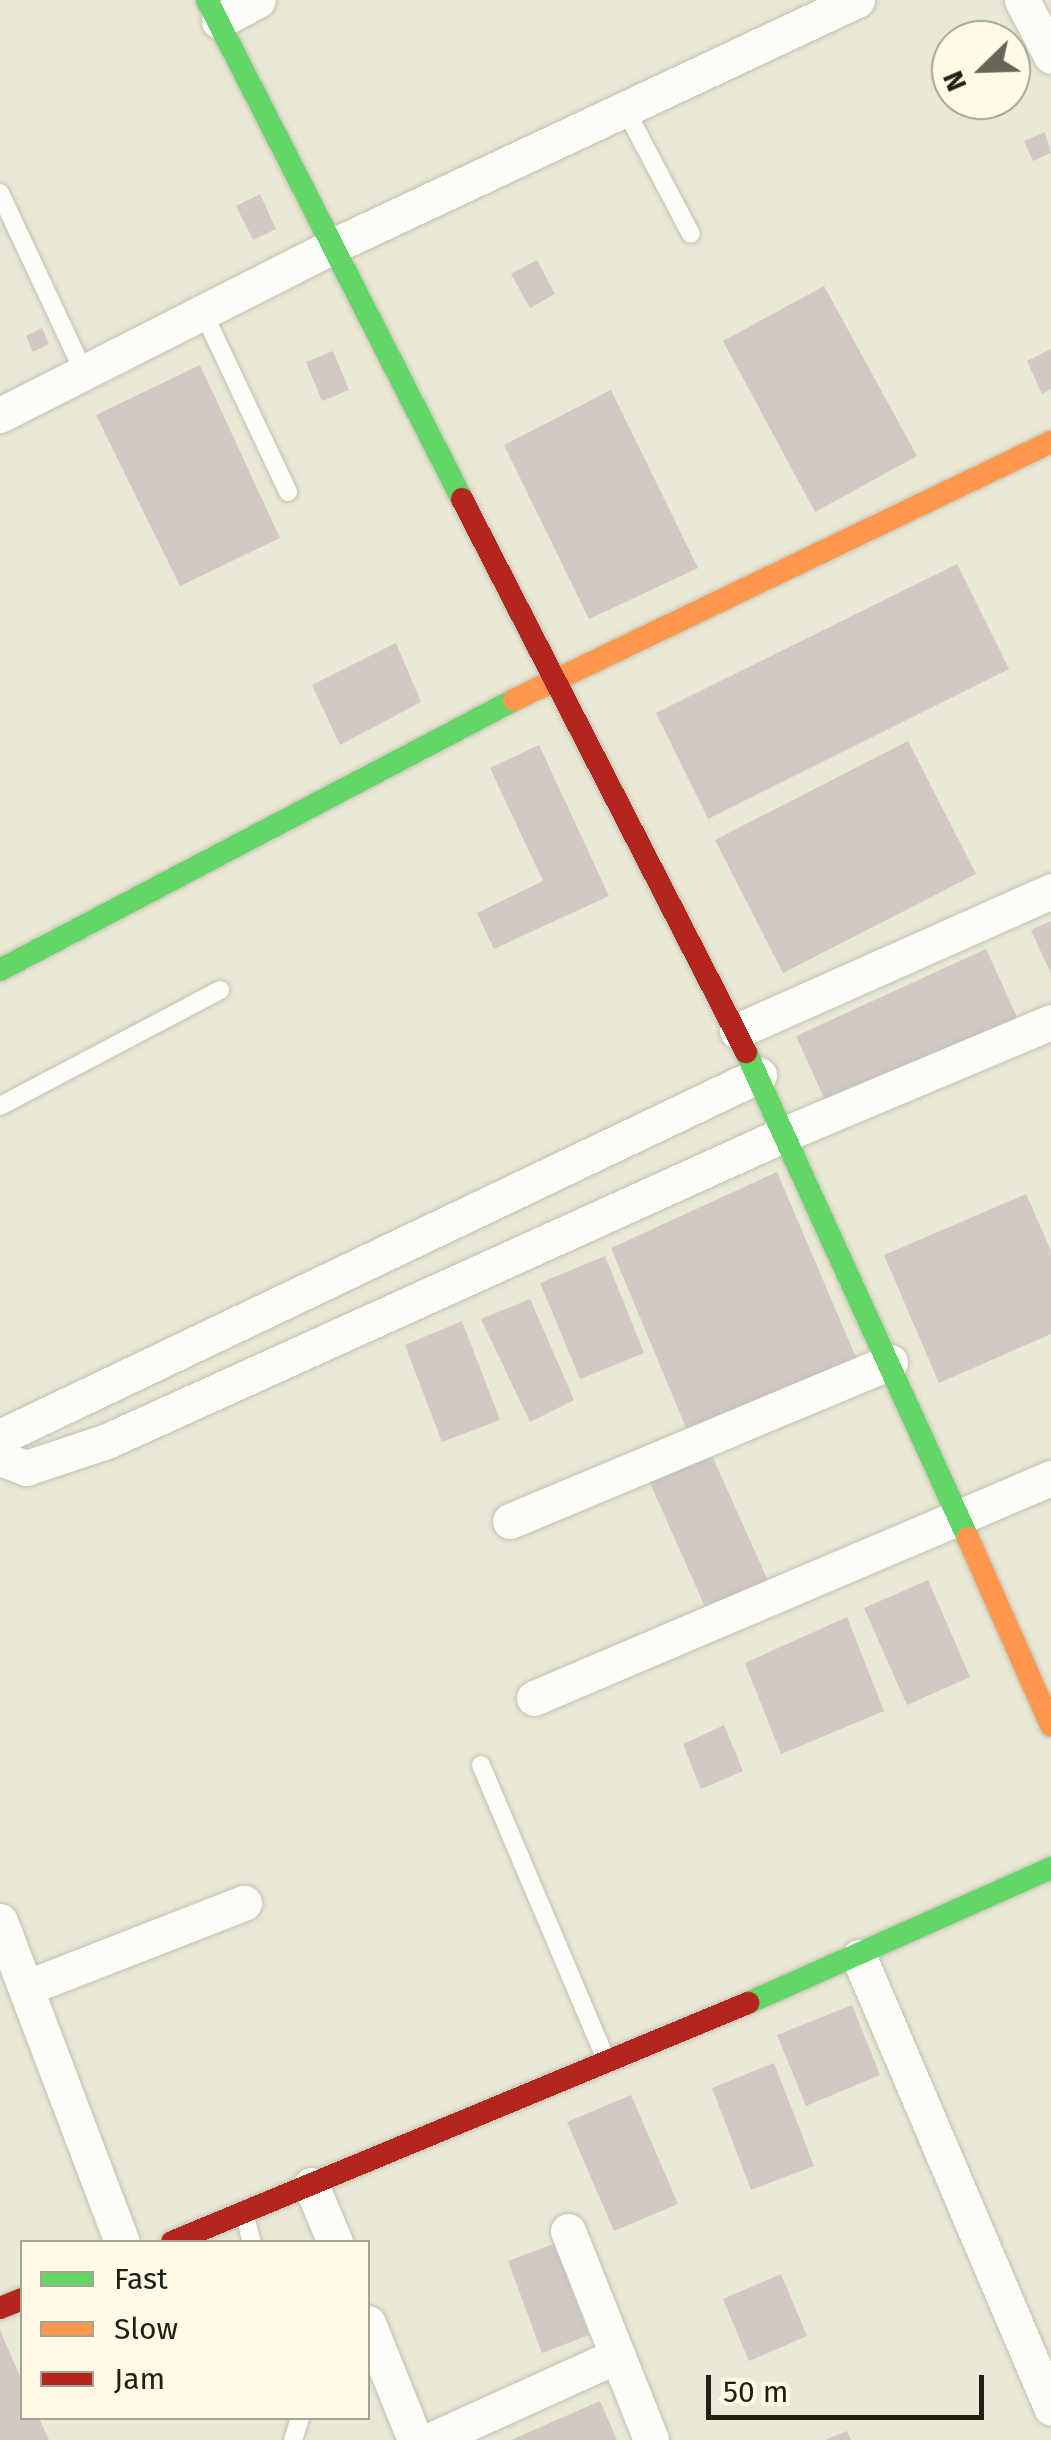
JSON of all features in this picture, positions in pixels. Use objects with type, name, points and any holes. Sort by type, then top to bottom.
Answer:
[{"type":"street","points":[[258,0],[213,10],[738,1031],[1051,1725]]},
{"type":"street","points":[[0,414],[333,246],[857,0]]},
{"type":"street","points":[[1022,0],[1051,56]]},
{"type":"street","points":[[0,970],[555,678],[1051,442]]},
{"type":"street","points":[[738,1031],[1051,891]]},
{"type":"street","points":[[0,1458],[26,1468],[107,1441],[787,1133],[1051,1022]]},
{"type":"street","points":[[0,1436],[758,1075]]},
{"type":"street","points":[[510,1520],[890,1362]]},
{"type":"street","points":[[534,1698],[1051,1478]]},
{"type":"street","points":[[177,2240],[860,1956],[1051,1868]]},
{"type":"street","points":[[28,1987],[244,1903]]},
{"type":"street","points":[[0,1921],[121,2240]]},
{"type":"street","points":[[860,1956],[1047,2387]]},
{"type":"street","points":[[311,2185],[334,2240]]},
{"type":"street","points":[[568,2231],[652,2440]]},
{"type":"street","points":[[370,2328],[415,2440]]},
{"type":"street","points":[[431,2440],[618,2355]]},
{"type":"lane","points":[[625,109],[691,234]]},
{"type":"lane","points":[[0,193],[84,372]]},
{"type":"lane","points":[[203,312],[288,492]]},
{"type":"lane","points":[[0,1106],[220,990]]},
{"type":"lane","points":[[481,1765],[606,2059]]},
{"type":"lane","points":[[244,2212],[251,2240]]},
{"type":"building","points":[[1045,132],[1051,153],[1033,161],[1024,141]]},
{"type":"building","points":[[260,194],[276,229],[253,240],[236,206]]},
{"type":"building","points":[[537,260],[555,294],[530,308],[511,274]]},
{"type":"building","points":[[824,286],[917,456],[815,512],[723,341]]},
{"type":"building","points":[[42,328],[49,344],[33,352],[26,336]]},
{"type":"building","points":[[1051,349],[1051,389],[1042,394],[1027,361]]},
{"type":"building","points":[[333,351],[349,390],[322,401],[306,362]]},
{"type":"building","points":[[200,365],[280,538],[180,586],[96,415]]},
{"type":"building","points":[[611,390],[698,568],[589,619],[504,445]]},
{"type":"building","points":[[957,564],[1009,669],[708,819],[656,713]]},
{"type":"building","points":[[396,643],[421,702],[340,745],[312,685]]},
{"type":"building","points":[[908,741],[976,874],[783,973],[715,840]]},
{"type":"building","points":[[539,745],[609,896],[494,949],[477,913],[543,881],[490,768]]},
{"type":"building","points":[[1051,921],[1051,974],[1031,930]]},
{"type":"building","points":[[986,949],[1020,1024],[830,1111],[796,1036]]},
{"type":"building","points":[[777,1172],[857,1360],[687,1430],[611,1248]]},
{"type":"building","points":[[1026,1194],[1051,1251],[1051,1334],[939,1383],[884,1255]]},
{"type":"building","points":[[605,1256],[644,1353],[580,1379],[540,1283]]},
{"type":"building","points":[[530,1299],[574,1400],[530,1422],[481,1319]]},
{"type":"building","points":[[462,1321],[500,1420],[442,1442],[405,1345]]},
{"type":"building","points":[[709,1449],[769,1583],[706,1609],[647,1476]]},
{"type":"building","points":[[928,1580],[970,1677],[907,1705],[864,1608]]},
{"type":"building","points":[[847,1617],[884,1711],[781,1754],[745,1663]]},
{"type":"building","points":[[724,1725],[743,1771],[701,1789],[683,1744]]},
{"type":"building","points":[[852,2005],[880,2075],[806,2106],[777,2035]]},
{"type":"building","points":[[774,2063],[814,2166],[751,2190],[712,2088]]},
{"type":"building","points":[[631,2095],[678,2204],[614,2231],[567,2122]]},
{"type":"building","points":[[554,2244],[589,2335],[542,2353],[508,2261]]},
{"type":"building","points":[[781,2274],[807,2336],[749,2361],[723,2299]]},
{"type":"building","points":[[0,2330],[20,2376],[20,2420],[40,2420],[49,2440],[0,2440]]},
{"type":"building","points":[[600,2401],[617,2440],[511,2440]]},
{"type":"building","points":[[847,2431],[851,2440],[825,2440]]},
{"type":"traffic: fast","points":[[207,0],[462,499]]},
{"type":"traffic: fast","points":[[0,970],[514,700]]},
{"type":"traffic: fast","points":[[746,1052],[968,1538]]},
{"type":"traffic: fast","points":[[748,2003],[1051,1868]]},
{"type":"traffic: slow","points":[[514,700],[1051,442]]},
{"type":"traffic: slow","points":[[968,1538],[1051,1725]]},
{"type":"traffic: jam","points":[[462,499],[746,1052]]},
{"type":"traffic: jam","points":[[177,2240],[748,2003]]},
{"type":"traffic: jam","points":[[0,2308],[20,2300]]}]
